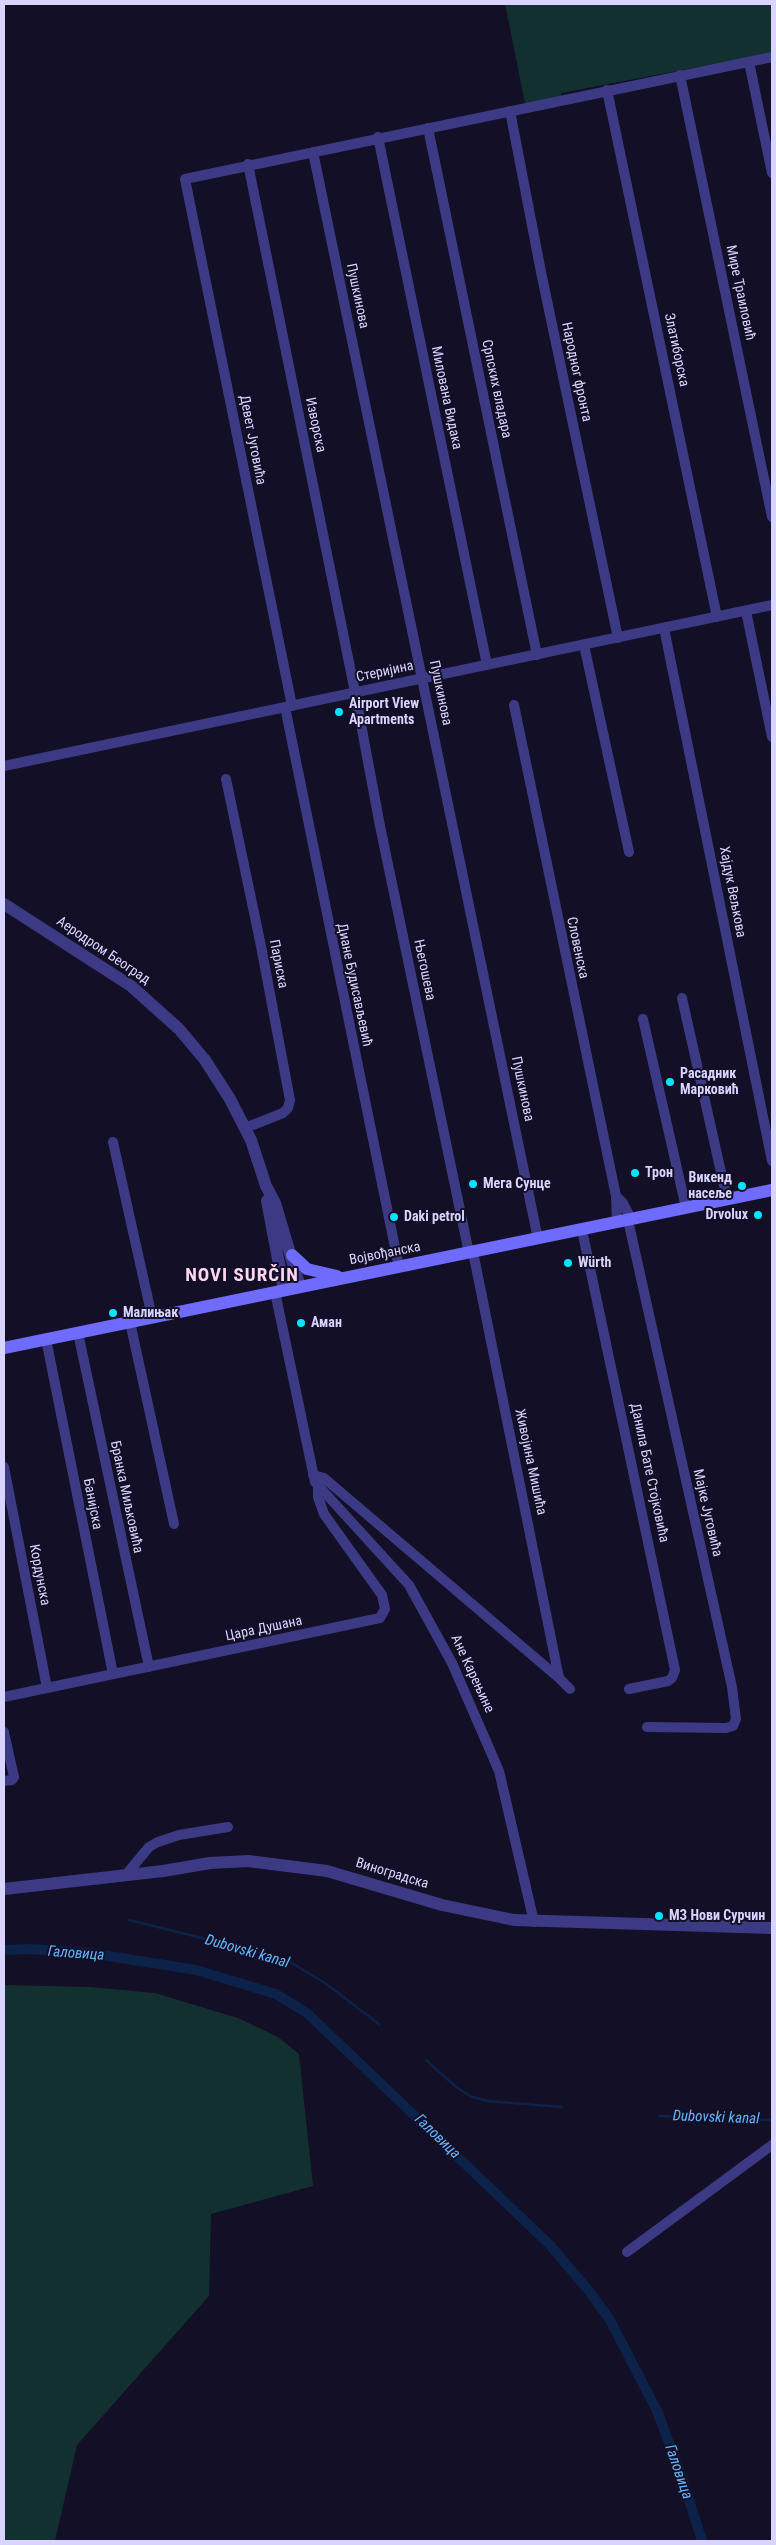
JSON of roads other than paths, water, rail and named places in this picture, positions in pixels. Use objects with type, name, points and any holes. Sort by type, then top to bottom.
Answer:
[{"type":"main road","name":"Војвођанска","points":[[4,1348],[772,1190]]},
{"type":"main road","points":[[292,1255],[302,1265],[313,1271],[344,1278]]},
{"type":"street","points":[[248,164],[772,57]]},
{"type":"street","points":[[749,62],[772,173]]},
{"type":"street","name":"Мире Траиловић","points":[[680,75],[772,517]]},
{"type":"street","name":"Златиборска","points":[[607,90],[717,617]]},
{"type":"street","name":"Народног фронта","points":[[510,111],[618,638]]},
{"type":"street","name":"Српских владара","points":[[428,128],[538,655]]},
{"type":"street","name":"Милована Видака","points":[[378,137],[487,665]]},
{"type":"street","name":"Пушкинова","points":[[313,152],[538,1239]]},
{"type":"street","name":"Девет Југовића","points":[[248,164],[185,178],[288,707]]},
{"type":"street","name":"Изворска","points":[[248,164],[355,692]]},
{"type":"street","name":"Стеријина","points":[[4,766],[772,605]]},
{"type":"street","points":[[746,611],[772,737]]},
{"type":"street","name":"Хајдук Вељкова","points":[[664,628],[772,1161]]},
{"type":"street","points":[[584,645],[629,852]]},
{"type":"street","name":"Његошева","points":[[355,692],[380,826],[471,1252]]},
{"type":"street","name":"Словенска","points":[[514,705],[616,1196],[625,1221]]},
{"type":"street","name":"Диане Будисављевић","points":[[288,707],[399,1267]]},
{"type":"street","name":"Париска","points":[[226,779],[261,946],[290,1100],[288,1108],[283,1113],[245,1128]]},
{"type":"street","name":"Аеродром Београд","points":[[4,904],[114,973],[152,1004],[205,1060],[230,1099],[245,1128],[266,1186],[275,1203],[300,1287]]},
{"type":"street","points":[[682,998],[728,1199]]},
{"type":"street","points":[[643,1019],[686,1208]]},
{"type":"street","points":[[113,1142],[152,1317]]},
{"type":"street","name":"Аеродром Београд","points":[[266,1186],[280,1291]]},
{"type":"street","name":"Мајке Југовића","points":[[625,1221],[732,1687],[736,1719],[733,1726],[726,1728],[647,1727]]},
{"type":"street","name":"Данила Бате Стојковића","points":[[582,1230],[675,1670],[672,1678],[668,1681],[629,1689]]},
{"type":"street","name":"Живојина Мишића","points":[[471,1252],[559,1678]]},
{"type":"street","name":"Ане Карењине","points":[[280,1291],[313,1475],[318,1487],[409,1585],[452,1663],[499,1770],[534,1922]]},
{"type":"street","points":[[130,1322],[174,1524]]},
{"type":"street","name":"Бранка Миљковића","points":[[78,1333],[149,1667]]},
{"type":"street","name":"Банијска","points":[[46,1340],[113,1674]]},
{"type":"street","name":"Кордунска","points":[[4,1467],[47,1688]]},
{"type":"street","points":[[313,1475],[324,1478],[570,1689]]},
{"type":"street","name":"Цара Душана","points":[[4,1697],[374,1620],[384,1614],[385,1602],[382,1595],[324,1514],[318,1497],[318,1487]]},
{"type":"street","points":[[4,1732],[14,1777],[12,1780],[4,1781]]},
{"type":"street","points":[[125,1876],[144,1853],[158,1842],[179,1835],[228,1827]]},
{"type":"street","name":"Виноградска","points":[[4,1889],[125,1876],[218,1862],[289,1865],[349,1877],[451,1907],[501,1918],[534,1922],[602,1922],[772,1928]]},
{"type":"street","points":[[627,2252],[772,2144]]},
{"type":"waterway","name":"Dubovski kanal","points":[[129,1920],[271,1955],[290,1962],[325,1983],[379,2024]]},
{"type":"waterway","name":"Галовица","points":[[4,1950],[29,1949],[90,1953],[196,1970],[276,1994],[307,2013],[550,2245],[589,2291],[610,2320],[658,2413],[683,2481],[702,2541]]},
{"type":"waterway","name":"Dubovski kanal","points":[[426,2060],[456,2087],[470,2096],[487,2101],[562,2107]]},
{"type":"waterway","name":"Dubovski kanal","points":[[659,2116],[772,2120]]},
{"type":"place","name":"Airport View Apartments","points":[[339,712]]},
{"type":"place","name":"Расадник Марковић","points":[[670,1082]]},
{"type":"place","name":"Трон","points":[[635,1173]]},
{"type":"place","name":"Мега Сунце","points":[[473,1184]]},
{"type":"place","name":"Викенд насеље","points":[[742,1186]]},
{"type":"place","name":"Drvolux","points":[[758,1215]]},
{"type":"place","name":"Daki petrol","points":[[394,1217]]},
{"type":"place","name":"Würth","points":[[568,1263]]},
{"type":"place","name":"Малињак","points":[[113,1313]]},
{"type":"place","name":"Аман","points":[[301,1323]]},
{"type":"place","name":"МЗ Нови Сурчин","points":[[659,1916]]},
{"type":"district","name":"NOVI SURČIN","points":[[242,1276]]}]
